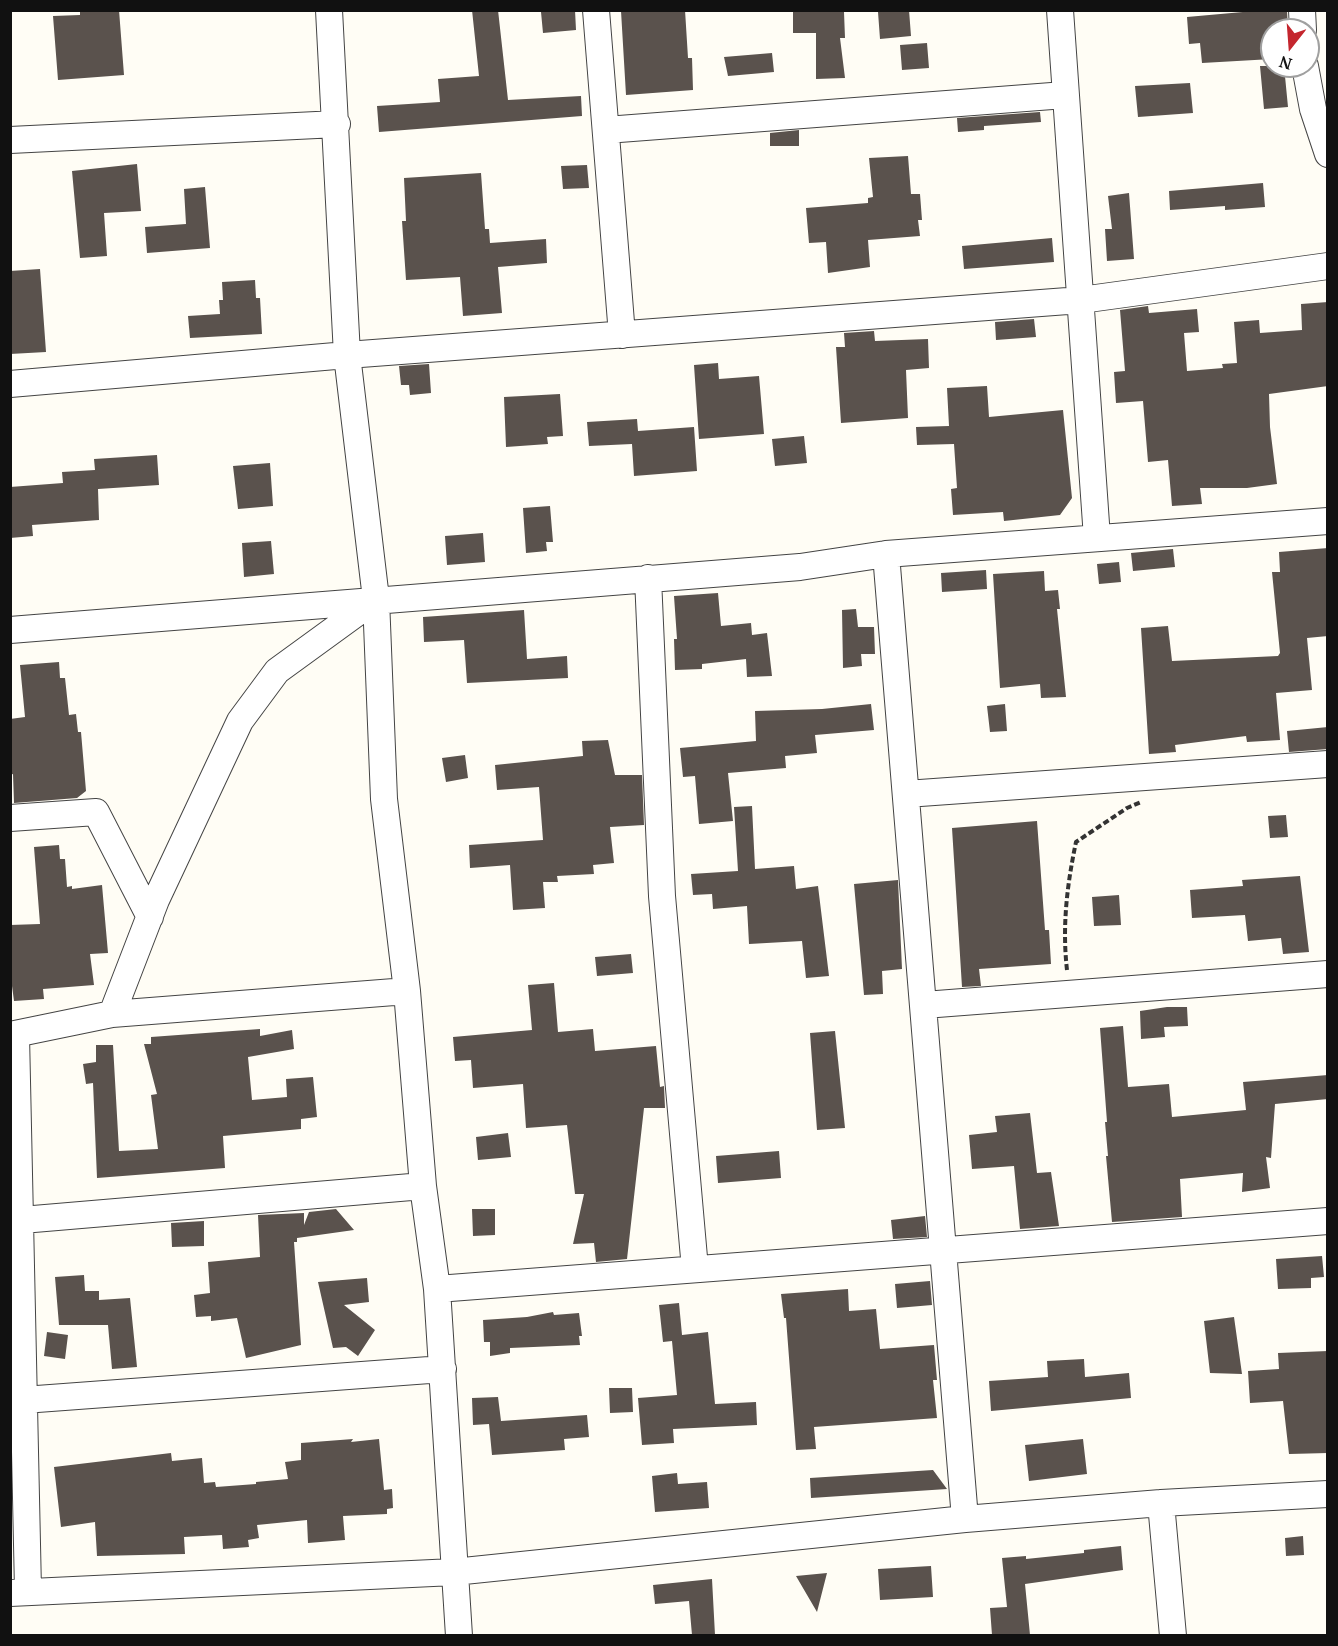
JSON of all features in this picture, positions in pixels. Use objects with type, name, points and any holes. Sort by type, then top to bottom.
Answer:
[{"type":"street","points":[[329,10],[337,124],[347,355],[376,599],[384,799],[407,991],[423,1186],[437,1289],[444,1369],[459,1635]]},
{"type":"street","points":[[596,10],[622,335]]},
{"type":"street","points":[[1060,10],[1097,538]]},
{"type":"street","points":[[1307,78],[1313,109],[1328,154]]},
{"type":"street","points":[[606,130],[1065,95]]},
{"type":"street","points":[[10,140],[337,124]]},
{"type":"street","points":[[10,384],[347,355],[1082,300],[1328,266]]},
{"type":"street","points":[[10,630],[376,599],[800,567],[886,555],[1328,521]]},
{"type":"street","points":[[886,555],[965,1518]]},
{"type":"street","points":[[648,578],[662,896],[695,1269]]},
{"type":"street","points":[[112,1014],[150,916],[240,721],[277,671],[376,599]]},
{"type":"street","points":[[906,794],[1328,764]]},
{"type":"street","points":[[10,818],[96,812],[150,916]]},
{"type":"street","points":[[924,1005],[1328,974]]},
{"type":"street","points":[[407,991],[112,1014],[13,1035],[19,1592],[454,1572],[965,1518],[1161,1503],[1328,1494]]},
{"type":"street","points":[[15,1220],[423,1186]]},
{"type":"street","points":[[437,1289],[1328,1221]]},
{"type":"street","points":[[17,1400],[444,1369]]},
{"type":"street","points":[[1161,1503],[1173,1635]]},
{"type":"path","points":[[1070,993],[1065,948],[1066,886],[1076,842],[1126,808],[1144,801]]},
{"type":"building","points":[[80,10],[119,10],[124,75],[58,80],[53,16],[80,15]]},
{"type":"building","points":[[472,10],[498,10],[508,100],[581,96],[582,116],[379,132],[377,106],[440,102],[438,79],[479,76]]},
{"type":"building","points":[[575,10],[576,30],[543,33],[541,12]]},
{"type":"building","points":[[685,10],[688,58],[692,58],[693,90],[626,95],[621,11]]},
{"type":"building","points":[[909,10],[911,36],[880,39],[878,12]]},
{"type":"building","points":[[1287,10],[1287,18],[1260,18],[1260,60],[1202,63],[1200,43],[1189,44],[1187,17]]},
{"type":"building","points":[[793,11],[844,12],[845,38],[840,38],[845,78],[816,79],[816,33],[793,33]]},
{"type":"building","points":[[927,43],[929,68],[902,70],[900,45]]},
{"type":"building","points":[[772,53],[774,72],[728,76],[724,57]]},
{"type":"building","points":[[1261,78],[1285,78],[1288,107],[1264,109]]},
{"type":"building","points":[[1190,83],[1193,113],[1138,117],[1135,86]]},
{"type":"building","points":[[1040,112],[1041,122],[984,126],[984,130],[958,132],[957,118]]},
{"type":"building","points":[[799,130],[799,146],[770,146],[770,133]]},
{"type":"building","points":[[908,156],[911,194],[920,194],[922,220],[918,220],[920,236],[868,240],[870,267],[828,273],[826,242],[809,243],[806,208],[868,203],[868,198],[873,197],[869,158]]},
{"type":"building","points":[[137,164],[141,211],[104,213],[107,256],[80,258],[72,171]]},
{"type":"building","points":[[587,165],[589,188],[563,189],[561,166]]},
{"type":"building","points":[[481,173],[485,229],[489,229],[490,243],[546,239],[547,263],[498,267],[502,313],[463,316],[460,277],[406,280],[402,221],[406,221],[404,178]]},
{"type":"building","points":[[1263,183],[1265,207],[1225,210],[1225,206],[1170,210],[1169,191]]},
{"type":"building","points":[[205,187],[210,248],[147,253],[145,227],[186,224],[184,189]]},
{"type":"building","points":[[1129,193],[1134,259],[1107,261],[1105,229],[1112,229],[1108,196]]},
{"type":"building","points":[[1052,238],[1054,262],[964,269],[962,246]]},
{"type":"building","points":[[40,269],[46,352],[10,354],[10,271]]},
{"type":"building","points":[[255,280],[256,298],[260,298],[262,334],[190,338],[188,316],[220,314],[219,300],[223,300],[222,282]]},
{"type":"building","points":[[1328,302],[1328,386],[1269,394],[1270,427],[1277,484],[1247,488],[1200,488],[1202,504],[1172,506],[1168,460],[1148,462],[1143,401],[1116,403],[1114,372],[1125,371],[1120,310],[1148,306],[1149,313],[1197,309],[1199,332],[1184,333],[1187,371],[1223,368],[1222,364],[1237,363],[1234,322],[1259,320],[1260,333],[1302,330],[1301,304]]},
{"type":"building","points":[[1034,319],[1036,337],[996,340],[995,322]]},
{"type":"building","points":[[874,331],[875,341],[928,339],[929,368],[906,370],[908,418],[841,423],[836,347],[845,347],[844,333]]},
{"type":"building","points":[[718,363],[719,379],[759,376],[764,434],[699,439],[694,365]]},
{"type":"building","points":[[429,364],[431,393],[410,395],[409,385],[401,385],[399,366]]},
{"type":"building","points":[[987,386],[989,417],[1063,410],[1072,498],[1060,515],[1004,521],[1003,512],[953,515],[951,489],[957,488],[954,444],[917,445],[916,427],[949,426],[947,388]]},
{"type":"building","points":[[560,394],[563,436],[547,437],[548,444],[506,447],[504,397]]},
{"type":"building","points":[[637,419],[638,431],[694,427],[697,471],[634,476],[632,444],[589,446],[587,422]]},
{"type":"building","points":[[804,436],[807,463],[775,466],[772,439]]},
{"type":"building","points":[[157,455],[159,485],[98,489],[99,520],[32,525],[33,536],[10,538],[10,487],[63,483],[62,472],[95,470],[94,459]]},
{"type":"building","points":[[270,463],[273,506],[238,509],[233,466]]},
{"type":"building","points":[[550,506],[553,542],[546,542],[547,551],[526,553],[523,508]]},
{"type":"building","points":[[483,533],[485,562],[447,565],[445,536]]},
{"type":"building","points":[[271,541],[274,574],[244,577],[242,543]]},
{"type":"building","points":[[1328,548],[1328,636],[1307,638],[1312,690],[1276,693],[1280,740],[1247,742],[1246,736],[1175,745],[1176,752],[1149,754],[1141,628],[1168,626],[1172,661],[1278,656],[1280,653],[1272,572],[1280,572],[1279,552]]},
{"type":"building","points":[[1173,549],[1175,567],[1133,571],[1131,553]]},
{"type":"building","points":[[1119,562],[1121,582],[1099,584],[1097,564]]},
{"type":"building","points":[[986,570],[987,589],[942,592],[941,573]]},
{"type":"building","points":[[1044,571],[1045,591],[1058,590],[1060,609],[1057,609],[1066,697],[1041,698],[1040,684],[1000,688],[993,574]]},
{"type":"building","points":[[718,593],[721,626],[751,623],[752,635],[767,633],[772,676],[747,677],[746,659],[702,664],[702,669],[675,670],[674,639],[677,639],[674,596]]},
{"type":"building","points":[[856,609],[858,627],[874,627],[875,654],[861,654],[862,666],[843,668],[842,610]]},
{"type":"building","points":[[524,610],[527,659],[567,656],[568,678],[467,683],[464,640],[424,642],[423,617]]},
{"type":"building","points":[[59,662],[60,678],[65,678],[69,715],[76,714],[78,732],[81,732],[86,791],[77,798],[14,803],[13,774],[10,775],[10,719],[25,717],[20,665]]},
{"type":"building","points":[[871,704],[874,730],[815,735],[817,753],[785,756],[786,768],[728,773],[733,821],[699,824],[695,776],[683,777],[680,748],[756,741],[755,711],[822,709]]},
{"type":"building","points":[[1005,704],[1007,731],[990,732],[987,706]]},
{"type":"building","points":[[1328,727],[1328,749],[1289,752],[1287,731]]},
{"type":"building","points":[[608,740],[615,775],[642,775],[644,825],[610,827],[614,863],[593,865],[594,874],[557,876],[558,882],[543,882],[545,908],[513,910],[510,865],[470,868],[469,845],[543,840],[539,787],[497,790],[495,765],[583,756],[582,741]]},
{"type":"building","points":[[465,755],[468,778],[446,782],[442,758]]},
{"type":"building","points":[[752,806],[755,869],[794,866],[796,889],[818,886],[829,976],[806,978],[802,941],[749,944],[747,906],[713,909],[712,894],[693,895],[691,874],[738,871],[734,807]]},
{"type":"building","points":[[1286,815],[1288,837],[1270,838],[1268,816]]},
{"type":"building","points":[[1037,821],[1045,930],[1049,930],[1051,964],[979,969],[981,986],[962,987],[952,828]]},
{"type":"building","points":[[59,845],[60,859],[65,859],[67,887],[72,886],[72,889],[102,885],[108,953],[90,954],[94,985],[43,989],[44,999],[14,1001],[10,971],[10,925],[40,924],[34,847]]},
{"type":"building","points":[[1300,876],[1309,952],[1283,954],[1281,938],[1248,941],[1245,915],[1192,918],[1190,890],[1243,886],[1242,880]]},
{"type":"building","points":[[898,880],[902,969],[882,971],[883,994],[864,995],[854,884]]},
{"type":"building","points":[[1119,895],[1121,925],[1094,926],[1092,897]]},
{"type":"building","points":[[631,954],[633,973],[597,976],[595,957]]},
{"type":"building","points":[[554,983],[558,1032],[593,1029],[595,1051],[656,1046],[660,1087],[664,1086],[665,1108],[644,1108],[627,1259],[596,1262],[594,1243],[573,1244],[584,1194],[575,1194],[567,1125],[526,1128],[523,1084],[473,1088],[471,1060],[455,1061],[453,1037],[532,1030],[528,985]]},
{"type":"building","points":[[1187,1007],[1188,1026],[1164,1027],[1165,1037],[1141,1039],[1140,1011]]},
{"type":"building","points":[[1123,1026],[1128,1087],[1169,1084],[1172,1117],[1246,1110],[1243,1082],[1328,1075],[1328,1099],[1275,1104],[1271,1158],[1266,1157],[1270,1188],[1242,1192],[1243,1173],[1180,1179],[1182,1217],[1112,1222],[1106,1156],[1108,1156],[1105,1122],[1107,1122],[1100,1028]]},
{"type":"building","points":[[260,1029],[260,1036],[292,1030],[294,1049],[248,1057],[252,1100],[287,1097],[286,1079],[313,1077],[317,1117],[301,1119],[301,1129],[223,1136],[225,1168],[97,1178],[93,1083],[86,1084],[83,1064],[96,1062],[96,1045],[113,1045],[119,1151],[158,1149],[151,1095],[157,1094],[144,1044],[151,1044],[151,1037]]},
{"type":"building","points":[[835,1031],[845,1128],[817,1130],[810,1033]]},
{"type":"building","points":[[1030,1113],[1037,1173],[1051,1172],[1059,1226],[1020,1229],[1014,1166],[972,1169],[969,1135],[997,1132],[995,1116]]},
{"type":"building","points":[[508,1133],[511,1157],[478,1160],[476,1137]]},
{"type":"building","points":[[779,1151],[781,1178],[718,1183],[716,1156]]},
{"type":"building","points":[[336,1209],[354,1230],[297,1238],[297,1242],[294,1242],[301,1345],[246,1358],[237,1318],[211,1321],[211,1316],[196,1317],[194,1295],[210,1293],[208,1262],[260,1257],[258,1215],[304,1213],[304,1225],[309,1212]]},
{"type":"building","points":[[472,1209],[495,1209],[495,1235],[473,1236]]},
{"type":"building","points":[[925,1216],[927,1237],[893,1239],[891,1220]]},
{"type":"building","points":[[204,1221],[204,1246],[172,1247],[171,1223]]},
{"type":"building","points":[[1322,1256],[1324,1277],[1311,1278],[1311,1288],[1278,1289],[1276,1259]]},
{"type":"building","points":[[84,1275],[85,1291],[99,1291],[99,1300],[130,1298],[137,1367],[112,1369],[108,1325],[59,1325],[55,1277]]},
{"type":"building","points":[[367,1278],[369,1302],[344,1305],[375,1330],[358,1356],[346,1347],[333,1348],[318,1282]]},
{"type":"building","points":[[930,1281],[932,1305],[897,1308],[895,1284]]},
{"type":"building","points":[[848,1289],[849,1311],[876,1309],[880,1349],[934,1345],[937,1380],[933,1380],[937,1418],[814,1427],[816,1449],[796,1450],[786,1318],[784,1318],[781,1294]]},
{"type":"building","points":[[679,1303],[682,1335],[708,1332],[715,1404],[756,1402],[757,1425],[673,1429],[674,1443],[642,1445],[638,1398],[677,1395],[672,1341],[663,1342],[659,1305]]},
{"type":"building","points":[[553,1312],[554,1315],[579,1313],[582,1336],[579,1336],[580,1345],[510,1348],[510,1353],[490,1356],[490,1342],[484,1342],[483,1320],[527,1317]]},
{"type":"building","points":[[1234,1317],[1242,1374],[1210,1373],[1204,1321]]},
{"type":"building","points":[[47,1332],[68,1335],[65,1359],[44,1356]]},
{"type":"building","points":[[1328,1351],[1328,1453],[1289,1454],[1283,1401],[1250,1403],[1248,1371],[1279,1369],[1278,1353]]},
{"type":"building","points":[[1084,1359],[1085,1377],[1129,1373],[1131,1398],[991,1411],[989,1381],[1048,1377],[1047,1361]]},
{"type":"building","points":[[609,1388],[632,1388],[633,1412],[610,1413]]},
{"type":"building","points":[[498,1397],[501,1421],[587,1415],[589,1437],[564,1439],[565,1450],[492,1455],[489,1424],[473,1425],[472,1398]]},
{"type":"building","points":[[353,1439],[351,1442],[379,1439],[384,1490],[392,1489],[393,1508],[387,1509],[387,1514],[343,1516],[345,1540],[308,1543],[307,1520],[257,1525],[259,1538],[248,1540],[249,1547],[223,1549],[222,1535],[184,1537],[185,1554],[97,1556],[95,1522],[61,1527],[54,1467],[171,1453],[172,1461],[202,1458],[204,1483],[215,1482],[216,1487],[256,1484],[256,1482],[288,1479],[285,1462],[301,1460],[301,1443]]},
{"type":"building","points":[[1083,1439],[1087,1474],[1029,1481],[1025,1445]]},
{"type":"building","points":[[933,1470],[947,1489],[811,1498],[810,1478]]},
{"type":"building","points":[[677,1473],[678,1484],[707,1482],[709,1508],[655,1512],[652,1476]]},
{"type":"building","points":[[1303,1536],[1304,1555],[1286,1556],[1285,1538]]},
{"type":"building","points":[[1121,1546],[1123,1570],[1025,1584],[1030,1635],[992,1635],[990,1608],[1007,1607],[1002,1558],[1026,1556],[1026,1559],[1084,1553],[1084,1550]]},
{"type":"building","points":[[931,1566],[933,1597],[880,1600],[878,1569]]},
{"type":"building","points":[[827,1573],[817,1612],[796,1576]]},
{"type":"building","points":[[712,1579],[715,1635],[692,1635],[689,1601],[655,1604],[653,1585]]}]
